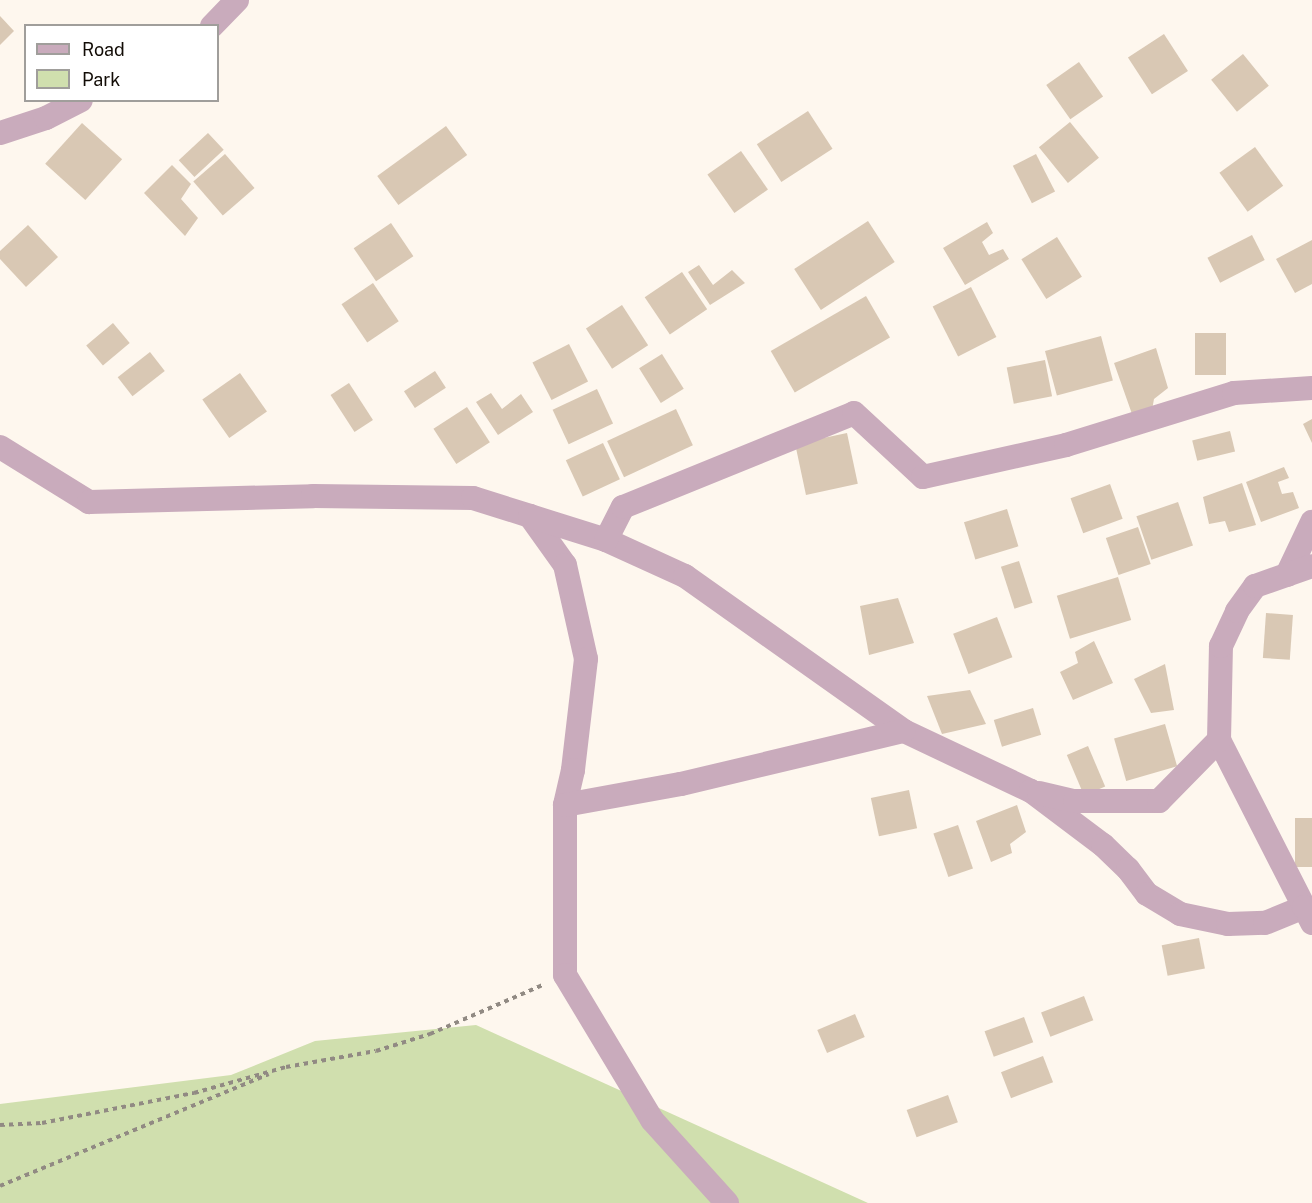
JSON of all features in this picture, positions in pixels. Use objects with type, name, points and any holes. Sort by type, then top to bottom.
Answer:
[{"type":"street","points":[[214,24],[237,0]]},
{"type":"street","points":[[0,133],[46,118],[77,102]]},
{"type":"street","points":[[606,540],[623,507],[854,413],[923,477],[1066,445],[1234,393],[1312,388]]},
{"type":"street","points":[[0,447],[89,502],[313,496],[473,498],[606,540],[685,576],[904,731],[1031,791],[1103,845],[1128,870],[1147,894],[1180,914],[1228,924],[1265,923],[1310,913],[1219,740],[1221,646],[1237,611],[1255,586],[1312,566]]},
{"type":"street","points":[[530,516],[565,565],[586,659],[573,770],[565,805],[565,975],[652,1120],[727,1203]]},
{"type":"street","points":[[1287,575],[1312,522]]},
{"type":"street","points":[[565,805],[681,784],[904,731]]},
{"type":"street","points":[[1031,791],[1075,801],[1159,801],[1219,740]]},
{"type":"path","points":[[0,1125],[42,1123],[194,1093],[286,1067],[376,1051],[430,1034],[565,975]]},
{"type":"path","points":[[0,1186],[286,1067]]},
{"type":"green space","points":[[476,1025],[868,1203],[0,1203],[0,1104],[231,1075],[315,1041]]},
{"type":"building","points":[[0,16],[14,31],[0,45]]},
{"type":"building","points":[[1164,34],[1188,71],[1152,94],[1128,57]]},
{"type":"building","points":[[1243,54],[1269,86],[1237,112],[1211,80]]},
{"type":"building","points":[[1079,62],[1103,96],[1070,119],[1046,85]]},
{"type":"building","points":[[808,111],[833,149],[781,182],[757,144]]},
{"type":"building","points":[[1070,122],[1099,158],[1068,183],[1039,147]]},
{"type":"building","points":[[82,123],[122,159],[85,200],[45,164]]},
{"type":"building","points":[[446,126],[467,155],[398,205],[377,176]]},
{"type":"building","points":[[208,133],[224,150],[194,177],[179,160]]},
{"type":"building","points":[[1255,147],[1283,186],[1248,212],[1219,173]]},
{"type":"building","points":[[741,151],[768,190],[734,213],[707,175]]},
{"type":"building","points":[[225,154],[255,188],[223,216],[193,182]]},
{"type":"building","points":[[1036,154],[1055,191],[1032,203],[1013,166]]},
{"type":"building","points":[[172,165],[191,184],[181,199],[198,218],[185,236],[144,193]]},
{"type":"building","points":[[868,221],[895,262],[821,310],[794,269]]},
{"type":"building","points":[[987,222],[993,233],[982,242],[989,255],[1003,249],[1009,259],[965,285],[943,248]]},
{"type":"building","points":[[391,223],[413,256],[376,281],[354,248]]},
{"type":"building","points":[[28,225],[58,257],[26,287],[0,259],[0,251]]},
{"type":"building","points":[[1252,235],[1265,260],[1220,283],[1207,258]]},
{"type":"building","points":[[1057,237],[1082,277],[1046,299],[1021,259]]},
{"type":"building","points":[[1312,240],[1312,284],[1295,293],[1276,259]]},
{"type":"building","points":[[699,265],[713,285],[732,270],[745,283],[710,305],[688,272]]},
{"type":"building","points":[[682,272],[707,309],[670,334],[645,297]]},
{"type":"building","points":[[373,283],[399,321],[367,342],[341,304]]},
{"type":"building","points":[[971,287],[996,337],[958,356],[933,307]]},
{"type":"building","points":[[866,296],[890,338],[795,393],[771,351]]},
{"type":"building","points":[[622,305],[648,345],[612,369],[586,328]]},
{"type":"building","points":[[113,323],[130,343],[103,365],[86,345]]},
{"type":"building","points":[[1195,333],[1226,333],[1226,375],[1195,375]]},
{"type":"building","points":[[1101,336],[1113,380],[1057,395],[1045,351]]},
{"type":"building","points":[[569,344],[588,381],[552,400],[532,363]]},
{"type":"building","points":[[1156,348],[1168,388],[1154,399],[1152,410],[1132,414],[1114,363]]},
{"type":"building","points":[[150,352],[165,371],[132,396],[118,377]]},
{"type":"building","points":[[662,354],[684,389],[661,403],[639,368]]},
{"type":"building","points":[[1045,360],[1052,396],[1014,404],[1007,367]]},
{"type":"building","points":[[435,371],[446,388],[415,408],[404,391]]},
{"type":"building","points":[[240,373],[267,412],[229,438],[202,399]]},
{"type":"building","points":[[349,383],[373,420],[355,432],[331,395]]},
{"type":"building","points":[[597,389],[613,423],[569,444],[553,410]]},
{"type":"building","points":[[491,393],[502,409],[521,394],[533,412],[498,435],[476,402]]},
{"type":"building","points":[[467,407],[490,442],[456,464],[433,429]]},
{"type":"building","points":[[676,409],[693,445],[624,477],[607,441]]},
{"type":"building","points":[[1312,419],[1312,443],[1303,424]]},
{"type":"building","points":[[1230,431],[1235,451],[1197,461],[1192,440]]},
{"type":"building","points":[[847,433],[858,484],[806,495],[795,444]]},
{"type":"building","points":[[603,443],[620,479],[583,497],[566,460]]},
{"type":"building","points":[[1284,467],[1289,478],[1278,482],[1282,494],[1293,492],[1299,508],[1261,522],[1246,482]]},
{"type":"building","points":[[1242,483],[1256,525],[1229,532],[1225,521],[1209,524],[1203,497]]},
{"type":"building","points":[[1110,484],[1123,519],[1083,533],[1071,498]]},
{"type":"building","points":[[1178,502],[1193,545],[1151,560],[1136,516]]},
{"type":"building","points":[[1007,509],[1018,546],[975,559],[964,522]]},
{"type":"building","points":[[1138,527],[1151,564],[1119,575],[1106,538]]},
{"type":"building","points":[[1019,561],[1033,603],[1015,609],[1001,567]]},
{"type":"building","points":[[1118,577],[1131,620],[1070,639],[1057,596]]},
{"type":"building","points":[[898,598],[914,643],[869,655],[860,606]]},
{"type":"building","points":[[1266,613],[1293,615],[1290,660],[1263,658]]},
{"type":"building","points":[[997,617],[1012,657],[969,674],[953,634]]},
{"type":"building","points":[[1094,641],[1113,683],[1073,700],[1060,672],[1078,663],[1075,652]]},
{"type":"building","points":[[1165,664],[1174,710],[1151,713],[1134,679]]},
{"type":"building","points":[[970,690],[986,724],[942,734],[927,696]]},
{"type":"building","points":[[1033,708],[1041,735],[1002,747],[994,720]]},
{"type":"building","points":[[1165,724],[1177,766],[1126,781],[1114,739]]},
{"type":"building","points":[[1088,746],[1105,787],[1084,795],[1067,755]]},
{"type":"building","points":[[909,790],[917,828],[879,836],[871,798]]},
{"type":"building","points":[[1017,805],[1026,832],[1010,844],[1012,853],[991,862],[976,821]]},
{"type":"building","points":[[1295,818],[1312,818],[1312,867],[1295,867]]},
{"type":"building","points":[[958,825],[973,868],[948,877],[933,833]]},
{"type":"building","points":[[1199,938],[1205,968],[1168,976],[1162,945]]},
{"type":"building","points":[[1084,996],[1093,1020],[1050,1037],[1041,1012]]},
{"type":"building","points":[[855,1014],[865,1037],[827,1053],[817,1030]]},
{"type":"building","points":[[1024,1017],[1033,1042],[994,1057],[985,1031]]},
{"type":"building","points":[[1043,1056],[1053,1082],[1011,1098],[1001,1072]]},
{"type":"building","points":[[948,1095],[958,1122],[917,1137],[907,1110]]}]
